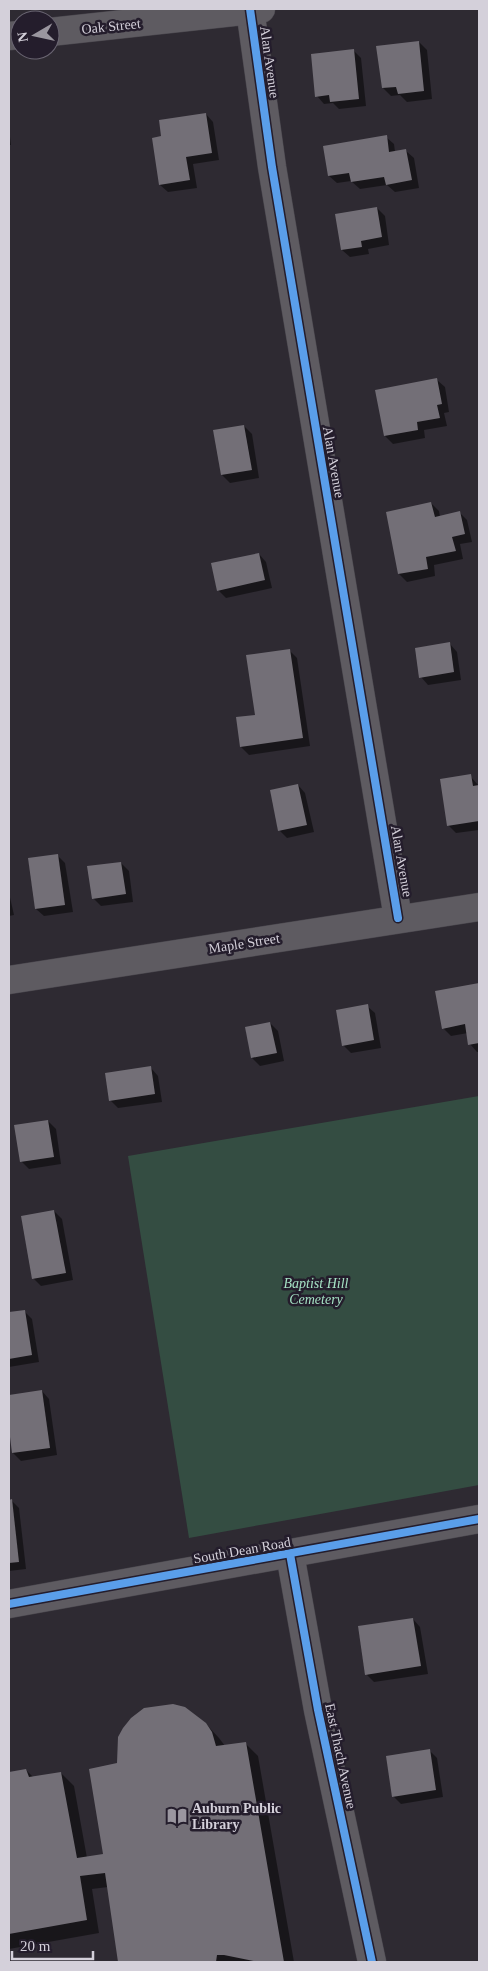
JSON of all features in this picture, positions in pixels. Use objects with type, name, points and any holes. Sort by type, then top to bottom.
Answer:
[{"type":"street","name":"Oak Street","points":[[60,31],[254,9]]},
{"type":"street","name":"Alan Avenue","points":[[254,9],[272,167],[398,918]]},
{"type":"street","name":"Maple Street","points":[[9,980],[398,918],[479,907]]},
{"type":"street","name":"South Dean Road","points":[[9,1604],[479,1519]]},
{"type":"street","name":"East Thach Avenue","points":[[290,1554],[318,1710],[372,1962]]},
{"type":"green space","name":"Baptist Hill Cemetery","points":[[479,1096],[479,1485],[189,1538],[128,1156]]},
{"type":"building","points":[[419,41],[424,91],[398,94],[396,87],[382,88],[376,46]]},
{"type":"building","points":[[354,49],[359,99],[330,102],[329,95],[315,97],[311,54]]},
{"type":"building","points":[[206,113],[212,153],[186,157],[190,180],[159,185],[152,138],[161,136],[159,120]]},
{"type":"building","points":[[387,135],[389,152],[406,149],[412,180],[386,185],[384,177],[351,182],[349,173],[328,176],[323,146]]},
{"type":"building","points":[[377,207],[382,237],[361,241],[362,247],[341,250],[335,214]]},
{"type":"building","points":[[437,378],[442,404],[437,405],[440,418],[417,422],[418,430],[384,436],[375,390]]},
{"type":"building","points":[[244,425],[252,470],[221,475],[213,430]]},
{"type":"building","points":[[431,502],[435,517],[460,511],[465,534],[452,537],[456,551],[426,557],[428,569],[398,574],[386,512]]},
{"type":"building","points":[[259,553],[265,580],[217,591],[211,563]]},
{"type":"building","points":[[450,642],[454,672],[419,678],[415,648]]},
{"type":"building","points":[[290,649],[303,738],[240,747],[236,717],[255,715],[246,655]]},
{"type":"building","points":[[471,774],[473,786],[479,785],[479,821],[447,826],[440,779]]},
{"type":"building","points":[[298,784],[307,825],[278,831],[270,790]]},
{"type":"building","points":[[58,854],[65,905],[35,909],[28,858]]},
{"type":"building","points":[[121,862],[126,894],[92,899],[87,866]]},
{"type":"building","points":[[479,983],[479,1043],[468,1045],[465,1024],[442,1029],[435,991]]},
{"type":"building","points":[[368,1004],[374,1040],[342,1046],[336,1010]]},
{"type":"building","points":[[270,1022],[277,1053],[251,1058],[245,1027]]},
{"type":"building","points":[[151,1066],[155,1094],[109,1101],[105,1073]]},
{"type":"building","points":[[48,1120],[54,1157],[20,1162],[14,1125]]},
{"type":"building","points":[[54,1210],[66,1273],[32,1279],[21,1216]]},
{"type":"building","points":[[25,1310],[32,1355],[9,1359],[9,1312]]},
{"type":"building","points":[[42,1390],[50,1448],[12,1453],[9,1429],[9,1395]]},
{"type":"building","points":[[12,1499],[19,1562],[9,1563],[9,1500]]},
{"type":"building","points":[[413,1618],[421,1666],[365,1675],[358,1626]]},
{"type":"building","name":"Auburn Public Library","points":[[173,1704],[185,1707],[206,1723],[212,1732],[216,1746],[246,1742],[284,1962],[259,1962],[217,1955],[216,1962],[118,1962],[105,1873],[80,1876],[87,1920],[9,1934],[9,1772],[26,1769],[29,1777],[61,1772],[77,1858],[103,1854],[89,1769],[117,1763],[118,1737],[131,1718],[144,1708]]},
{"type":"building","points":[[430,1749],[436,1790],[392,1797],[386,1756]]},
{"type":"cycle path","points":[[250,9],[272,167],[398,918]]},
{"type":"cycle path","points":[[9,1604],[479,1519]]},
{"type":"cycle path","points":[[290,1554],[318,1710],[372,1962]]},
{"type":"place","name":"Auburn Public Library","points":[[177,1816]]}]
